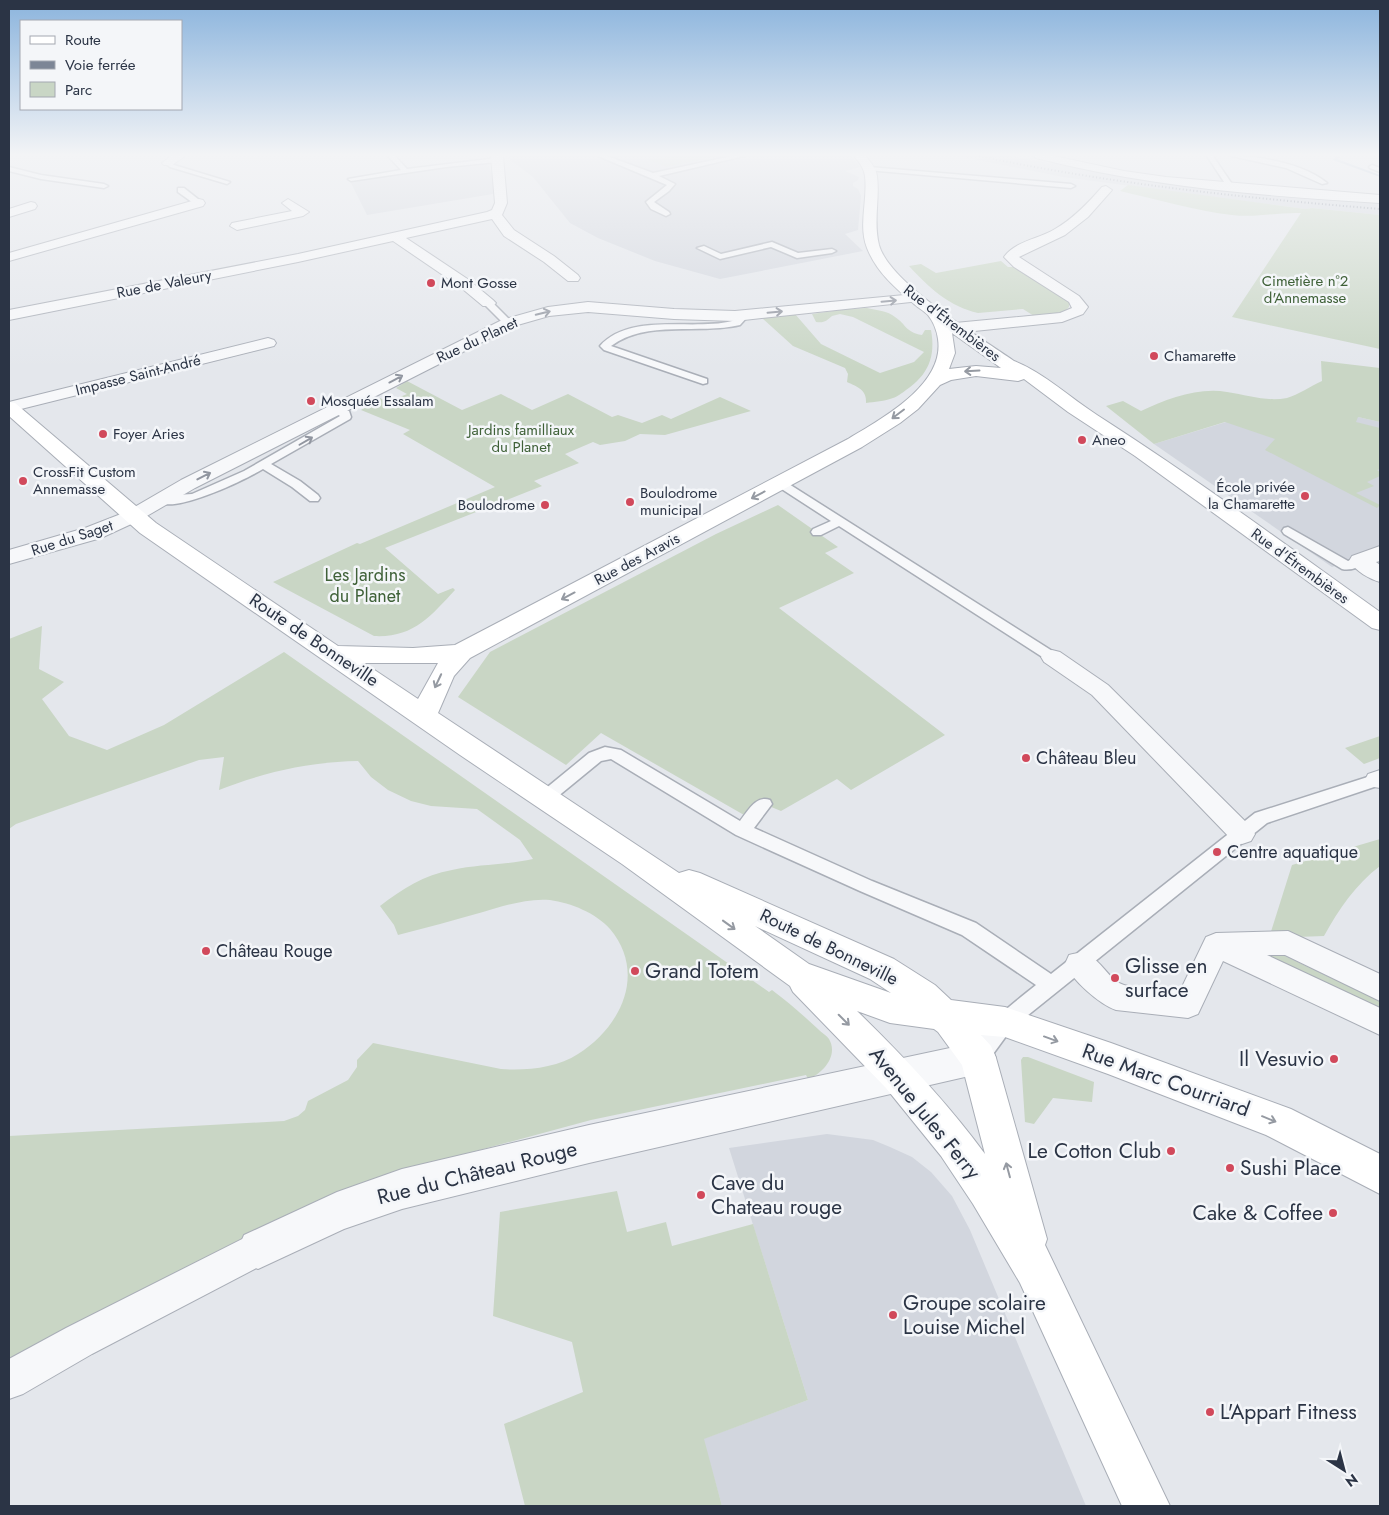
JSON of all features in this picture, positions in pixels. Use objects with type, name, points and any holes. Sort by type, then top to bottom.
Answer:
[{"type":"main road","name":"Rue d'Étrembières","points":[[869,227],[869,236],[875,253],[891,275],[934,313],[962,327]]},
{"type":"main road","name":"Rue d'Étrembières","points":[[881,227],[881,234],[887,253],[897,268],[962,327],[1008,365],[1031,376],[1180,479],[1380,623]]},
{"type":"main road","points":[[934,313],[945,333],[947,350],[945,360],[935,381]]},
{"type":"main road","points":[[935,381],[956,373],[975,371],[1031,376]]},
{"type":"main road","name":"Rue des Aravis","points":[[424,716],[444,669],[461,652],[780,483],[880,427],[908,406],[935,381]]},
{"type":"main road","name":"Route de Bonneville","points":[[12,413],[148,528],[633,856],[797,974],[890,1008],[942,1013]]},
{"type":"main road","name":"Rue des Aravis","points":[[333,653],[398,657],[432,656],[461,652]]},
{"type":"main road","name":"Route de Bonneville","points":[[633,856],[874,965],[910,986],[942,1013]]},
{"type":"main road","name":"Avenue Jules Ferry","points":[[797,974],[899,1076],[972,1168],[1034,1268],[1146,1506]]},
{"type":"main road","name":"Avenue Jules Ferry","points":[[942,1013],[978,1058],[1034,1268]]},
{"type":"main road","name":"Rue Marc Courriard","points":[[942,1013],[1005,1022],[1120,1063],[1278,1122],[1380,1175]]},
{"type":"street","points":[[9,257],[116,227]]},
{"type":"street","points":[[238,227],[250,235]]},
{"type":"street","name":"Rue de Valeury","points":[[9,315],[289,260],[440,227]]},
{"type":"street","points":[[504,227],[509,233],[549,259],[573,278]]},
{"type":"street","points":[[962,327],[1062,317],[1078,311],[1080,307],[1074,299],[1011,257],[1016,252],[1060,232],[1067,227]]},
{"type":"street","points":[[396,237],[460,281],[488,303]]},
{"type":"street","points":[[273,250],[289,260]]},
{"type":"street","name":"Rue du Planet","points":[[134,516],[188,484],[508,323],[548,312],[588,307],[694,315],[744,315],[915,298]]},
{"type":"street","name":"Impasse Saint-André","points":[[12,413],[268,343]]},
{"type":"street","name":"Rue du Saget","points":[[9,557],[92,533],[134,516]]},
{"type":"street","points":[[1360,561],[1380,553]]},
{"type":"street","points":[[1360,561],[1380,575]]},
{"type":"street","points":[[1052,657],[1100,690],[1242,834]]},
{"type":"street","points":[[1216,945],[1288,943],[1380,988]]},
{"type":"street","points":[[1079,964],[1116,997],[1188,1005],[1216,945]]},
{"type":"street","points":[[1216,945],[1380,1022]]},
{"type":"street","name":"Rue du Château Rouge","points":[[9,1380],[79,1341],[258,1249],[337,1212],[402,1189],[589,1144],[978,1058]]},
{"type":"lane","points":[[701,248],[720,257],[772,244],[797,256],[832,251],[818,244]]},
{"type":"lane","points":[[488,303],[508,323]]},
{"type":"lane","points":[[703,381],[605,346],[619,336],[651,328],[720,326],[737,323],[744,315]]},
{"type":"lane","points":[[161,500],[194,497],[264,466],[346,418],[345,413],[337,410]]},
{"type":"lane","points":[[264,466],[296,484],[314,498]]},
{"type":"lane","points":[[780,483],[1052,657]]},
{"type":"lane","points":[[817,532],[840,521]]},
{"type":"lane","points":[[1288,531],[1347,566],[1360,561]]},
{"type":"lane","points":[[545,798],[595,757],[610,753],[742,830],[866,886],[969,929],[1052,985]]},
{"type":"lane","points":[[978,1058],[1005,1022],[1261,818],[1379,779]]},
{"type":"lane","points":[[742,830],[764,804]]},
{"type":"shaded area","points":[[577,227],[858,227],[858,230],[845,234],[863,251],[720,279],[655,261],[598,238]]},
{"type":"shaded area","name":"École privée la Chamarette","points":[[1292,402],[1380,422],[1380,549],[1332,567],[1154,444]]},
{"type":"shaded area","name":"Groupe scolaire Louise Michel","points":[[827,1134],[873,1140],[912,1157],[931,1172],[952,1196],[970,1230],[1086,1506],[722,1506],[703,1439],[808,1400],[729,1148]]},
{"type":"green space","name":"Cimetière n°2 d'Annemasse","points":[[1292,227],[1380,227],[1380,349],[1232,317]]},
{"type":"green space","points":[[1001,261],[1008,267],[1016,267],[1066,299],[1069,307],[1064,312],[1034,316],[1023,309],[978,313],[958,306],[940,295],[909,266],[921,264],[936,273]]},
{"type":"green space","points":[[867,308],[892,315],[916,334],[922,335],[925,330],[931,330],[932,349],[925,372],[914,384],[895,397],[866,403],[863,392],[858,387],[847,382],[848,374],[845,368],[793,346],[762,318],[795,314],[821,344],[880,373],[914,362],[924,352],[853,317],[840,314],[832,316],[825,321],[816,322],[812,314]]},
{"type":"green space","points":[[1321,361],[1380,368],[1380,422],[1358,417],[1356,422],[1380,428],[1380,469],[1377,470],[1380,472],[1380,476],[1367,482],[1374,486],[1356,493],[1380,505],[1377,508],[1265,450],[1275,439],[1225,422],[1154,444],[1106,406],[1123,401],[1141,411],[1172,398],[1205,391],[1227,392],[1264,399],[1287,398],[1322,381]]},
{"type":"green space","name":"Les Jardins du Planet","points":[[407,381],[462,410],[501,394],[532,410],[568,394],[612,417],[618,415],[642,423],[662,415],[671,419],[720,397],[751,411],[665,435],[640,434],[625,441],[600,445],[593,442],[565,454],[579,463],[534,481],[542,486],[385,548],[438,594],[453,588],[455,590],[420,624],[400,633],[388,636],[374,636],[273,582],[357,543],[360,544],[495,487],[403,434],[410,430],[361,410],[380,398],[388,402],[407,394],[396,388]]},
{"type":"green space","points":[[778,505],[838,547],[825,553],[854,573],[779,608],[945,735],[851,790],[837,779],[781,811],[764,804],[751,819],[601,733],[566,765],[458,697],[490,652],[716,534]]},
{"type":"green space","points":[[42,626],[39,669],[64,682],[42,699],[69,736],[107,750],[164,725],[284,652],[769,992],[772,990],[829,1039],[832,1045],[832,1052],[828,1064],[819,1073],[808,1079],[806,1075],[591,1120],[391,1174],[242,1240],[9,1366],[9,1136],[284,1121],[298,1116],[305,1110],[308,1101],[348,1080],[357,1067],[357,1060],[373,1043],[501,1069],[530,1069],[560,1063],[570,1059],[593,1043],[606,1029],[617,1014],[624,998],[627,981],[627,963],[621,946],[610,929],[598,918],[575,906],[558,901],[533,900],[516,903],[398,935],[394,925],[380,906],[414,884],[442,872],[533,859],[520,840],[477,809],[431,806],[411,801],[388,790],[371,777],[358,761],[322,763],[287,769],[219,790],[224,757],[199,760],[16,824],[9,829],[9,639]]},
{"type":"green space","points":[[1380,736],[1380,758],[1364,764],[1345,748]]},
{"type":"green space","points":[[1380,839],[1380,866],[1348,898],[1324,936],[1269,938],[1292,865]]},
{"type":"green space","points":[[1268,948],[1380,1001],[1380,1014],[1263,958]]},
{"type":"green space","points":[[1023,1057],[1028,1057],[1094,1082],[1092,1102],[1053,1098],[1034,1124],[1025,1122],[1021,1060]]},
{"type":"green space","points":[[617,1191],[627,1232],[666,1222],[672,1246],[753,1224],[808,1400],[704,1439],[722,1506],[525,1506],[504,1424],[583,1392],[572,1342],[493,1316],[500,1212]]},
{"type":"place","name":"Mont Gosse","points":[[431,283]]},
{"type":"place","name":"Chamarette","points":[[1154,356]]},
{"type":"place","name":"Mosquée Essalam","points":[[311,401]]},
{"type":"place","name":"Foyer Aries","points":[[103,434]]},
{"type":"place","name":"Aneo","points":[[1082,440]]},
{"type":"place","name":"CrossFit Custom Annemasse","points":[[23,481]]},
{"type":"place","name":"École privée la Chamarette","points":[[1305,496]]},
{"type":"place","name":"Boulodrome municipal","points":[[630,502]]},
{"type":"place","name":"Boulodrome","points":[[545,505]]},
{"type":"place","name":"Château Bleu","points":[[1026,758]]},
{"type":"place","name":"Centre aquatique","points":[[1217,852]]},
{"type":"place","name":"Château Rouge","points":[[206,951]]},
{"type":"place","name":"Grand Totem","points":[[635,971]]},
{"type":"place","name":"Glisse en surface","points":[[1115,978]]},
{"type":"place","name":"Il Vesuvio","points":[[1334,1059]]},
{"type":"place","name":"Le Cotton Club","points":[[1171,1151]]},
{"type":"place","name":"Sushi Place","points":[[1230,1168]]},
{"type":"place","name":"Cave du Chateau rouge","points":[[701,1195]]},
{"type":"place","name":"Cake & Coffee","points":[[1333,1213]]},
{"type":"place","name":"Groupe scolaire Louise Michel","points":[[893,1315]]},
{"type":"place","name":"L'Appart Fitness","points":[[1210,1412]]},
{"type":"park label","name":"Jardins familliaux du Planet","points":[[521,438]]}]
